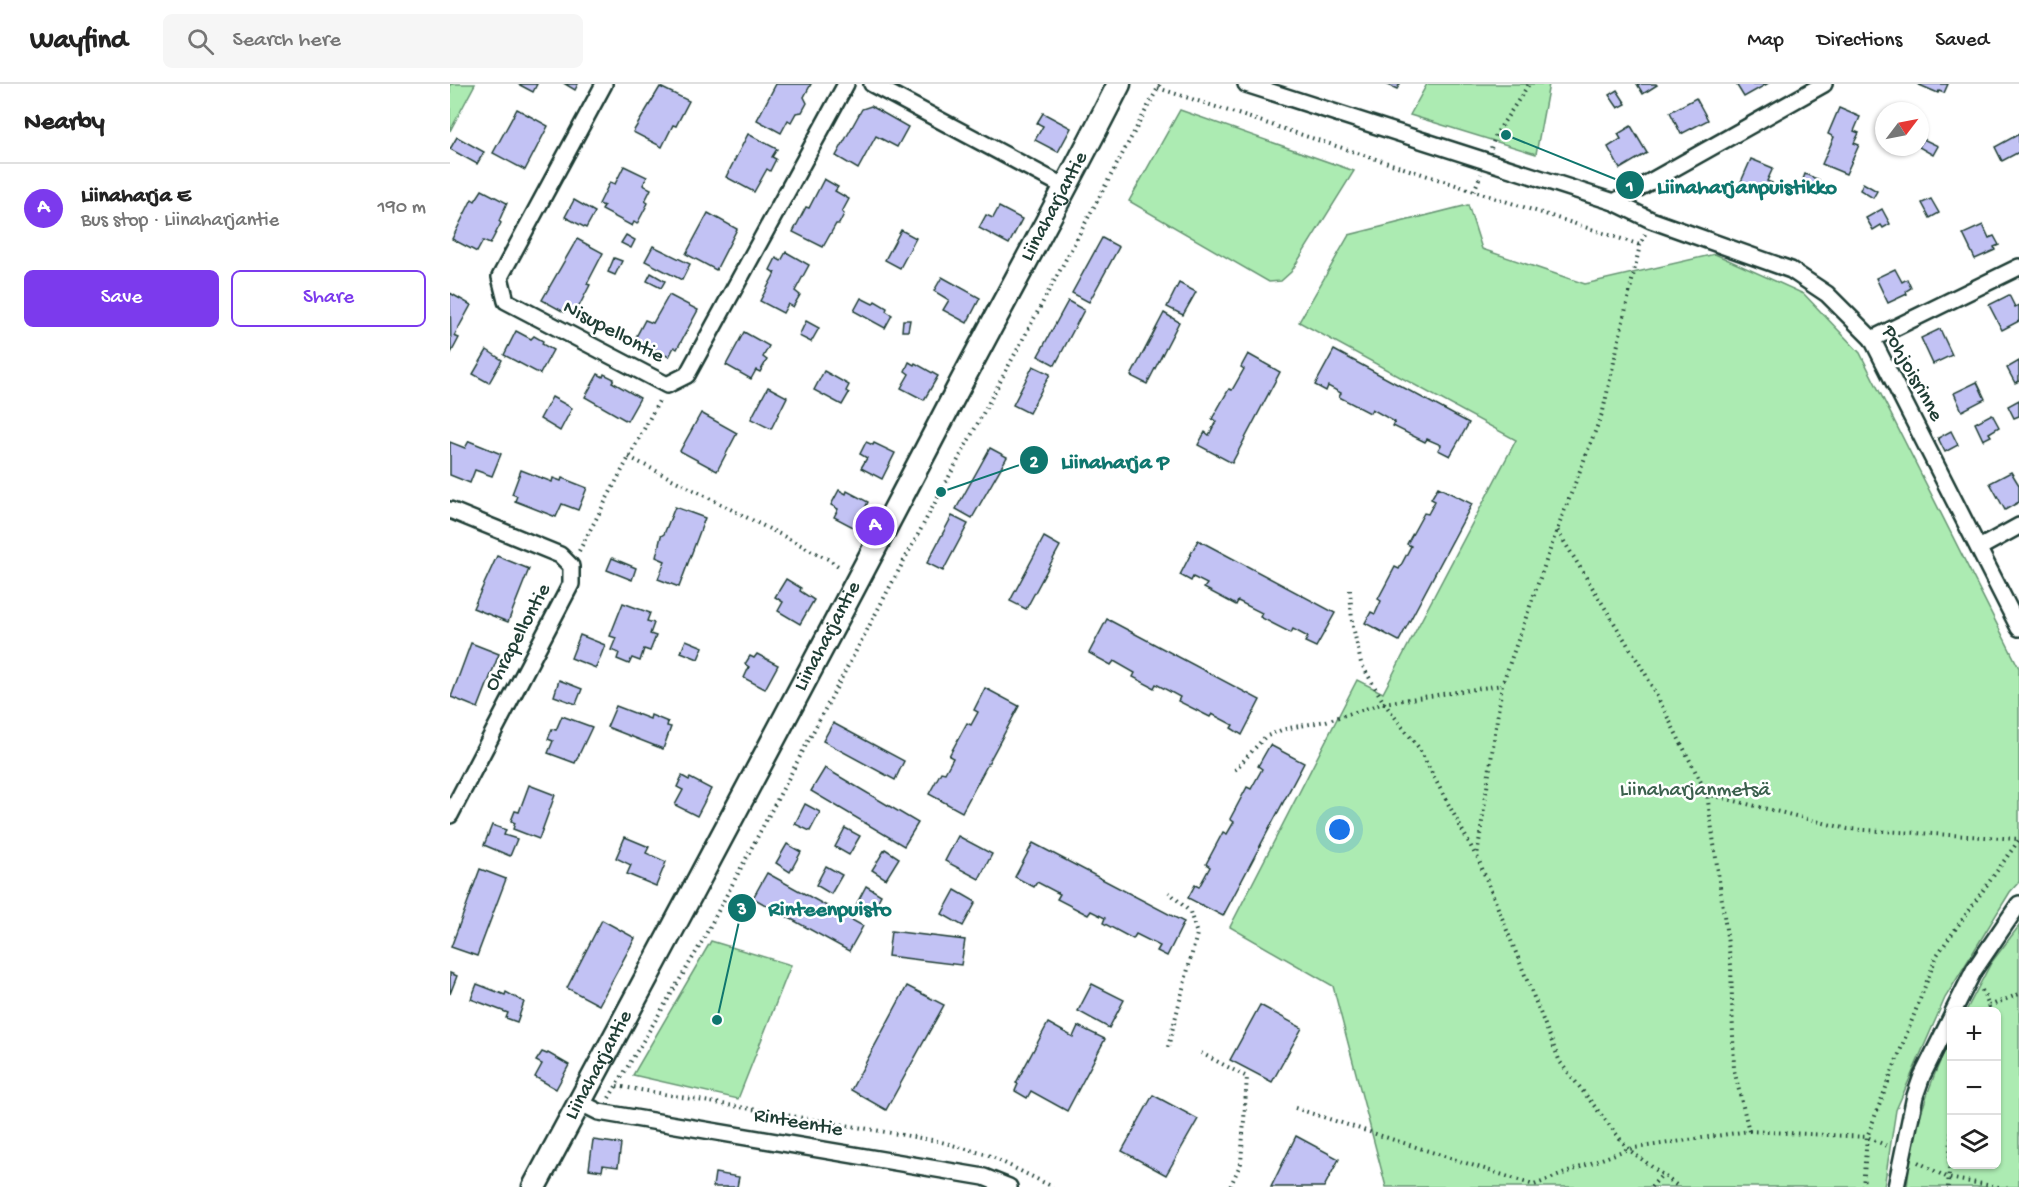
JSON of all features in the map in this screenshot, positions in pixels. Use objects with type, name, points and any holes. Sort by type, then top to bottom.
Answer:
[{"type":"main road","name":"Liinaharjantie","points":[[534,1187],[590,1107],[859,580],[954,397],[1067,188],[1119,84]]},
{"type":"street","name":"Nisupellontie","points":[[604,84],[500,277],[506,301],[667,385],[687,375],[846,84]]},
{"type":"street","points":[[872,84],[1067,188]]},
{"type":"street","name":"Pohjoisrinne","points":[[1246,84],[1486,163],[1614,202],[1651,220],[1791,270],[1827,294],[1872,339],[2019,628]]},
{"type":"street","points":[[1614,202],[1824,84]]},
{"type":"street","points":[[1872,339],[2019,267]]},
{"type":"street","name":"Ohrapellontie","points":[[450,510],[560,555],[571,566],[571,584],[450,815]]},
{"type":"street","points":[[1979,548],[2019,526]]},
{"type":"street","points":[[1955,1007],[1974,970],[2019,904]]},
{"type":"street","points":[[1896,1187],[1915,1096],[1922,1076],[1947,1026]]},
{"type":"street","name":"Rinteentie","points":[[590,1107],[984,1177],[1009,1187]]},
{"type":"path","points":[[1474,191],[1496,134],[1529,84]]},
{"type":"path","points":[[590,1107],[616,1086],[698,949],[1159,86],[1640,245]]},
{"type":"path","points":[[1477,856],[1502,685],[1557,530],[1603,411],[1640,245],[1651,220]]},
{"type":"path","points":[[571,566],[667,385]]},
{"type":"path","points":[[629,457],[828,558],[859,580],[886,595]]},
{"type":"path","points":[[1557,530],[1645,673],[1707,794],[1731,965],[1734,1070],[1749,1131]]},
{"type":"path","points":[[1350,590],[1353,622],[1361,663],[1384,703],[1418,747],[1477,856],[1560,1062],[1628,1149],[1679,1187]]},
{"type":"path","points":[[1235,770],[1265,736],[1284,729],[1326,721],[1384,703],[1502,685]]},
{"type":"path","points":[[1707,794],[1848,829],[2019,839]]},
{"type":"path","points":[[1863,1187],[1867,1137],[1936,955],[2019,839]]},
{"type":"path","points":[[1168,1047],[1197,934],[1190,912],[1169,892]]},
{"type":"path","points":[[1989,1006],[2019,994]]},
{"type":"path","points":[[1201,1053],[1247,1077],[1241,1163],[1230,1187]]},
{"type":"path","points":[[616,1086],[938,1141],[988,1155],[1053,1187]]},
{"type":"path","points":[[1295,1108],[1534,1186],[1628,1149],[1749,1131],[1867,1137],[1948,1178],[1999,1187]]},
{"type":"path","points":[[1948,1187],[1949,1169]]},
{"type":"path","points":[[1651,1187],[1662,1175]]},
{"type":"green space","points":[[450,84],[475,84],[450,131]]},
{"type":"green space","points":[[1427,84],[1549,84],[1536,154],[1410,115]]},
{"type":"green space","points":[[1180,110],[1354,171],[1291,272],[1281,281],[1269,282],[1129,201]]},
{"type":"green space","name":"Liinaharjanmetsä","points":[[1468,205],[1482,249],[1585,284],[1715,254],[1804,294],[1860,353],[2019,668],[2019,882],[2010,892],[1945,998],[1896,1110],[1884,1187],[1386,1187],[1333,986],[1230,927],[1357,680],[1383,693],[1516,440],[1299,322],[1349,235]]},
{"type":"green space","points":[[2019,926],[2019,1187],[1907,1187],[1909,1167],[1922,1111],[1947,1047],[1947,1169],[2001,1169],[2001,1007],[1968,1007],[1991,963]]},
{"type":"green space","points":[[711,941],[791,965],[738,1099],[633,1075]]},
{"type":"building","points":[[518,84],[537,84],[533,92]]},
{"type":"building","points":[[565,84],[578,84],[575,90]]},
{"type":"building","points":[[776,84],[811,84],[804,97],[807,103],[802,112],[796,113],[791,122],[788,120],[781,133],[757,120]]},
{"type":"building","points":[[1386,84],[1400,84],[1397,89]]},
{"type":"building","points":[[1637,84],[1656,84],[1657,85],[1643,94]]},
{"type":"building","points":[[1736,84],[1767,84],[1744,97]]},
{"type":"building","points":[[1917,84],[1948,84],[1944,93],[1939,91],[1938,93]]},
{"type":"building","points":[[660,87],[689,101],[662,147],[633,132]]},
{"type":"building","points":[[1617,90],[1626,104],[1618,108],[1609,95]]},
{"type":"building","points":[[1696,98],[1708,120],[1681,134],[1670,112]]},
{"type":"building","points":[[871,106],[908,127],[897,147],[876,136],[858,169],[836,156],[862,109]]},
{"type":"building","points":[[1839,108],[1860,117],[1854,131],[1859,133],[1854,143],[1859,145],[1846,174],[1822,164],[1834,137],[1828,134]]},
{"type":"building","points":[[517,109],[548,126],[525,170],[493,153]]},
{"type":"building","points":[[1043,113],[1071,128],[1058,152],[1035,140],[1043,126],[1037,123]]},
{"type":"building","points":[[1631,126],[1647,153],[1620,169],[1608,147],[1621,139],[1618,134]]},
{"type":"building","points":[[748,134],[777,149],[772,157],[776,159],[770,171],[767,169],[754,192],[726,177]]},
{"type":"building","points":[[2019,134],[2019,152],[2002,161],[1995,147]]},
{"type":"building","points":[[457,137],[484,152],[477,164],[450,149]]},
{"type":"building","points":[[1929,142],[1938,146],[1933,155],[1929,153]]},
{"type":"building","points":[[1751,159],[1773,168],[1767,181],[1772,183],[1767,193],[1740,184]]},
{"type":"building","points":[[624,166],[647,177],[643,185],[651,189],[645,201],[648,203],[637,224],[634,222],[632,226],[602,210],[604,206],[599,204],[610,182],[615,184]]},
{"type":"building","points":[[1805,174],[1819,180],[1813,196],[1799,190]]},
{"type":"building","points":[[824,179],[838,187],[835,191],[849,199],[839,224],[836,224],[823,247],[793,232]]},
{"type":"building","points":[[1863,183],[1877,191],[1873,198],[1860,190]]},
{"type":"building","points":[[482,190],[507,203],[499,221],[501,223],[490,244],[483,241],[477,252],[452,239],[472,199],[475,201]]},
{"type":"building","points":[[1931,199],[1939,213],[1930,218],[1922,203]]},
{"type":"building","points":[[574,200],[595,212],[586,228],[565,217]]},
{"type":"building","points":[[999,207],[1022,219],[1009,244],[979,228],[986,215],[993,218]]},
{"type":"building","points":[[1882,209],[1890,224],[1883,228],[1881,225],[1873,230],[1866,218]]},
{"type":"building","points":[[708,213],[737,229],[716,270],[686,254]]},
{"type":"building","points":[[1983,225],[1989,238],[1994,236],[1999,245],[1994,247],[1995,250],[1975,259],[1963,234]]},
{"type":"building","points":[[901,230],[916,238],[900,268],[885,260]]},
{"type":"building","points":[[626,235],[635,240],[631,248],[621,243]]},
{"type":"building","points":[[1102,238],[1119,247],[1089,302],[1072,293]]},
{"type":"building","points":[[577,239],[603,253],[576,312],[568,307],[564,312],[542,300]]},
{"type":"building","points":[[653,246],[690,264],[682,280],[645,261]]},
{"type":"building","points":[[786,252],[809,265],[795,291],[800,295],[793,307],[788,304],[783,313],[760,301],[775,273],[770,270],[776,258],[781,261]]},
{"type":"building","points":[[614,258],[622,261],[615,275],[608,272]]},
{"type":"building","points":[[1895,269],[1902,282],[1907,279],[1911,288],[1906,291],[1907,294],[1888,303],[1876,278]]},
{"type":"building","points":[[651,273],[665,281],[661,288],[647,281]]},
{"type":"building","points":[[942,277],[980,298],[967,323],[943,310],[949,300],[934,291]]},
{"type":"building","points":[[1179,283],[1196,292],[1183,315],[1167,307]]},
{"type":"building","points":[[450,293],[471,305],[454,336],[459,338],[451,353]]},
{"type":"building","points":[[669,295],[698,310],[677,349],[674,347],[669,357],[635,339],[645,320],[653,323]]},
{"type":"building","points":[[2009,295],[2015,307],[2019,305],[2019,321],[2002,330],[1989,305]]},
{"type":"building","points":[[861,298],[873,304],[875,301],[887,308],[886,311],[892,315],[885,328],[854,311]]},
{"type":"building","points":[[1068,301],[1084,310],[1055,365],[1038,356]]},
{"type":"building","points":[[1164,313],[1179,322],[1147,384],[1131,376]]},
{"type":"building","points":[[903,320],[910,320],[908,331],[902,331]]},
{"type":"building","points":[[806,321],[819,328],[811,342],[799,336]]},
{"type":"building","points":[[1940,329],[1952,355],[1933,364],[1921,338]]},
{"type":"building","points":[[516,331],[531,339],[534,336],[553,350],[540,374],[504,355]]},
{"type":"building","points":[[744,332],[769,346],[763,357],[767,360],[760,372],[756,370],[751,379],[726,365]]},
{"type":"building","points":[[487,350],[502,360],[489,383],[473,374]]},
{"type":"building","points":[[1334,350],[1469,423],[1450,456],[1438,450],[1441,445],[1427,439],[1425,442],[1393,426],[1395,422],[1372,409],[1370,413],[1339,397],[1341,393],[1328,386],[1326,391],[1315,385]]},
{"type":"building","points":[[1248,354],[1280,372],[1232,463],[1198,445],[1205,432],[1209,435],[1216,421],[1212,419],[1229,389],[1232,390],[1244,369],[1241,367]]},
{"type":"building","points":[[2019,361],[2019,381],[2015,383],[2007,368]]},
{"type":"building","points":[[909,362],[938,376],[924,400],[901,388],[909,374],[905,371]]},
{"type":"building","points":[[1033,366],[1050,374],[1029,413],[1013,405]]},
{"type":"building","points":[[824,371],[849,385],[846,391],[849,393],[842,405],[814,390]]},
{"type":"building","points":[[598,374],[614,379],[612,382],[640,398],[627,421],[585,397]]},
{"type":"building","points":[[1977,382],[1985,399],[1962,411],[1954,393]]},
{"type":"building","points":[[768,387],[787,397],[771,429],[751,419]]},
{"type":"building","points":[[552,397],[572,408],[560,431],[540,419]]},
{"type":"building","points":[[2019,400],[2019,416],[2014,418],[2008,406]]},
{"type":"building","points":[[701,413],[737,433],[717,471],[680,451]]},
{"type":"building","points":[[1992,414],[1999,427],[1989,433],[1991,436],[1983,440],[1975,423]]},
{"type":"building","points":[[1951,431],[1958,445],[1945,452],[1938,438]]},
{"type":"building","points":[[469,441],[501,454],[492,476],[475,470],[470,483],[450,475],[450,442],[465,448]]},
{"type":"building","points":[[866,442],[873,445],[874,443],[895,453],[882,479],[861,468],[867,458],[860,454]]},
{"type":"building","points":[[990,448],[1007,457],[972,518],[956,509]]},
{"type":"building","points":[[521,470],[552,482],[553,478],[561,481],[562,478],[587,488],[578,510],[562,504],[556,517],[515,501],[517,496],[512,494]]},
{"type":"building","points":[[2011,472],[2019,485],[2019,502],[2005,510],[1990,483]]},
{"type":"building","points":[[1438,487],[1472,504],[1399,641],[1365,623],[1371,612],[1375,614],[1381,601],[1378,599],[1395,567],[1399,569],[1411,546],[1407,544],[1424,513],[1428,514],[1435,501],[1431,499]]},
{"type":"building","points":[[839,490],[846,494],[847,491],[868,502],[855,528],[834,517],[838,509],[831,505]]},
{"type":"building","points":[[675,507],[705,518],[679,587],[658,579],[665,561],[656,557],[661,536],[664,534]]},
{"type":"building","points":[[952,516],[968,524],[943,571],[927,563]]},
{"type":"building","points":[[1044,537],[1060,546],[1026,609],[1010,601]]},
{"type":"building","points":[[1198,540],[1335,613],[1316,647],[1305,642],[1308,637],[1293,629],[1291,633],[1260,617],[1262,613],[1238,601],[1236,605],[1204,588],[1207,584],[1193,577],[1191,581],[1180,575]]},
{"type":"building","points":[[497,556],[529,569],[508,622],[473,608]]},
{"type":"building","points":[[612,558],[636,568],[632,580],[607,570]]},
{"type":"building","points":[[786,579],[801,588],[800,591],[814,600],[800,624],[778,611],[783,602],[775,597]]},
{"type":"building","points":[[623,603],[650,613],[647,621],[654,623],[650,634],[656,636],[650,651],[644,649],[640,661],[632,658],[629,664],[617,659],[619,653],[611,650],[616,638],[610,636]]},
{"type":"building","points":[[1107,619],[1260,700],[1242,735],[1231,728],[1233,725],[1212,714],[1210,717],[1178,701],[1180,697],[1156,684],[1154,688],[1133,677],[1135,673],[1114,661],[1111,665],[1089,653]]},
{"type":"building","points":[[580,635],[605,645],[596,668],[571,658]]},
{"type":"building","points":[[686,640],[703,647],[698,659],[681,652]]},
{"type":"building","points":[[471,643],[499,654],[478,708],[451,697]]},
{"type":"building","points":[[757,654],[778,665],[765,689],[744,678],[749,667],[745,664],[750,656],[754,658]]},
{"type":"building","points":[[559,680],[582,689],[576,704],[554,696]]},
{"type":"building","points":[[985,688],[1019,706],[962,812],[929,794],[941,772],[945,773],[953,758],[949,756],[967,723],[971,725],[978,712],[974,710]]},
{"type":"building","points":[[616,706],[650,719],[651,715],[668,722],[667,726],[671,727],[663,749],[607,727]]},
{"type":"building","points":[[562,716],[592,727],[575,763],[548,753],[553,741],[548,739],[552,729],[556,730]]},
{"type":"building","points":[[833,723],[904,761],[895,780],[823,741]]},
{"type":"building","points":[[1270,745],[1304,763],[1223,916],[1188,898],[1195,885],[1199,887],[1210,867],[1206,864],[1223,832],[1227,834],[1234,822],[1230,819],[1247,787],[1251,789],[1262,769],[1258,766]]},
{"type":"building","points":[[825,768],[918,823],[904,846],[811,791]]},
{"type":"building","points":[[682,776],[711,789],[697,816],[675,805],[683,790],[677,787]]},
{"type":"building","points":[[529,785],[555,795],[539,839],[513,829],[515,823],[511,821],[515,811],[519,812]]},
{"type":"building","points":[[805,804],[820,812],[810,831],[795,824]]},
{"type":"building","points":[[492,825],[506,830],[504,835],[517,839],[510,856],[484,845]]},
{"type":"building","points":[[845,828],[860,836],[849,855],[835,847]]},
{"type":"building","points":[[958,836],[992,854],[979,879],[945,861]]},
{"type":"building","points":[[625,837],[649,847],[646,853],[666,862],[656,886],[627,874],[631,865],[616,858]]},
{"type":"building","points":[[1033,843],[1184,922],[1167,956],[1157,951],[1160,946],[1136,934],[1133,939],[1103,923],[1105,918],[1091,911],[1088,915],[1057,899],[1060,894],[1037,882],[1034,887],[1015,877]]},
{"type":"building","points":[[787,844],[801,852],[790,872],[776,863]]},
{"type":"building","points":[[885,849],[899,858],[886,879],[872,870]]},
{"type":"building","points":[[826,866],[842,875],[831,894],[816,885]]},
{"type":"building","points":[[480,869],[506,879],[477,956],[451,947]]},
{"type":"building","points":[[767,873],[863,926],[849,951],[753,898]]},
{"type":"building","points":[[866,886],[881,895],[870,916],[855,907]]},
{"type":"building","points":[[955,890],[976,902],[963,926],[942,914]]},
{"type":"building","points":[[602,920],[635,938],[599,1005],[567,988]]},
{"type":"building","points":[[891,931],[965,940],[961,965],[888,956]]},
{"type":"building","points":[[450,973],[457,976],[450,994]]},
{"type":"building","points":[[477,984],[505,995],[506,992],[524,1002],[517,1022],[506,1018],[508,1013],[471,999]]},
{"type":"building","points":[[1092,984],[1124,1000],[1109,1028],[1078,1011]]},
{"type":"building","points":[[907,986],[944,1005],[886,1110],[851,1090]]},
{"type":"building","points":[[1260,1005],[1302,1028],[1272,1082],[1230,1060]]},
{"type":"building","points":[[1048,1023],[1073,1037],[1078,1026],[1105,1039],[1067,1111],[1031,1091],[1027,1098],[1015,1091],[1018,1084],[1016,1083]]},
{"type":"building","points":[[542,1052],[569,1065],[556,1089],[535,1077],[542,1064],[536,1061]]},
{"type":"building","points":[[1153,1095],[1198,1119],[1166,1175],[1122,1151]]},
{"type":"building","points":[[1296,1136],[1339,1159],[1324,1187],[1271,1187]]},
{"type":"building","points":[[593,1140],[621,1144],[618,1167],[603,1165],[602,1171],[589,1169]]},
{"type":"building","points":[[715,1173],[739,1177],[737,1187],[713,1187]]},
{"type":"place","name":"Liinaharjanpuistikko","points":[[1506,135]]},
{"type":"place","name":"Liinaharja P","points":[[941,492]]},
{"type":"place","name":"Liinaharja E","points":[[875,526]]},
{"type":"place","name":"Rinteenpuisto","points":[[717,1020]]}]
